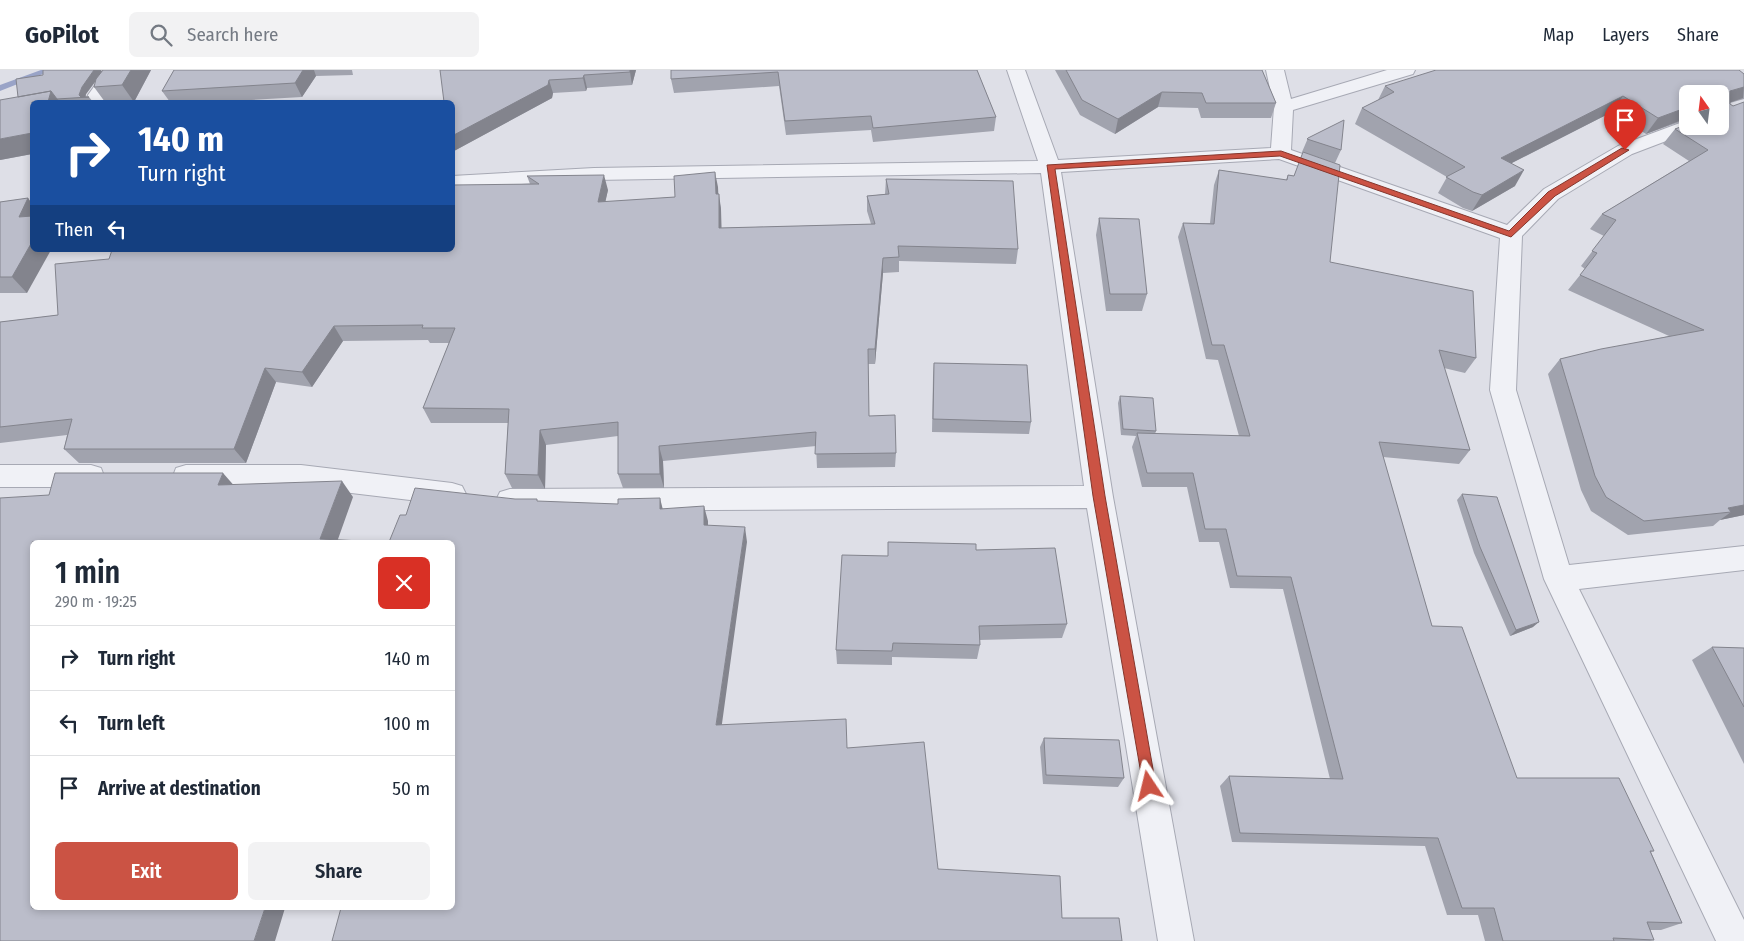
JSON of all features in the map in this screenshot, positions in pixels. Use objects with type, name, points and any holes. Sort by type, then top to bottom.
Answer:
[{"type":"street","points":[[96,100],[116,70]]},
{"type":"street","points":[[1016,70],[1050,167],[1099,496],[1176,941]]},
{"type":"street","points":[[1275,70],[1284,107],[1281,153]]},
{"type":"street","points":[[1284,107],[1406,70]]},
{"type":"street","points":[[1679,129],[1625,150],[1560,189],[1552,194],[1511,234],[1502,390],[1559,579],[1735,941]]},
{"type":"street","points":[[455,182],[594,174],[1050,167],[1281,153],[1511,234]]},
{"type":"street","points":[[0,476],[116,476]]},
{"type":"street","points":[[165,476],[301,476],[523,502],[1099,496]]},
{"type":"street","points":[[1559,579],[1744,558]]},
{"type":"building","points":[[43,70],[94,70],[82,87],[79,95],[81,97],[89,97],[57,99],[51,91],[18,97],[16,79],[43,75]]},
{"type":"building","points":[[103,70],[131,70],[122,85],[94,87],[96,79]]},
{"type":"building","points":[[174,70],[303,70],[295,83],[162,91]]},
{"type":"building","points":[[440,70],[630,70],[630,72],[584,75],[583,78],[549,80],[548,85],[455,134],[455,100],[444,100]]},
{"type":"building","points":[[671,70],[977,70],[996,117],[873,128],[871,116],[785,121],[778,72],[671,79]]},
{"type":"building","points":[[1066,70],[1262,70],[1276,103],[1206,103],[1202,93],[1162,92],[1118,119],[1082,100]]},
{"type":"building","points":[[1436,70],[1739,70],[1744,74],[1744,87],[1730,91],[1730,104],[1733,106],[1744,102],[1744,505],[1728,508],[1731,512],[1644,521],[1606,497],[1595,476],[1560,359],[1601,349],[1704,330],[1580,275],[1597,253],[1592,251],[1616,220],[1602,214],[1708,150],[1684,135],[1729,135],[1729,85],[1679,85],[1679,110],[1658,118],[1623,96],[1501,158],[1524,170],[1482,195],[1446,177],[1465,167],[1362,108],[1394,92],[1385,86]]},
{"type":"building","points":[[51,91],[49,100],[30,100],[30,133],[0,139],[0,100]]},
{"type":"building","points":[[1344,120],[1341,150],[1307,139],[1308,138]]},
{"type":"building","points":[[1303,152],[1340,165],[1330,262],[1473,291],[1476,358],[1439,350],[1470,450],[1379,442],[1432,626],[1462,627],[1517,778],[1619,778],[1654,851],[1650,851],[1682,923],[1647,922],[1654,940],[1613,938],[1614,941],[1503,941],[1494,908],[1462,908],[1438,838],[1240,833],[1229,776],[1343,779],[1291,577],[1237,576],[1226,529],[1205,529],[1193,473],[1147,473],[1137,433],[1250,436],[1224,345],[1212,345],[1183,223],[1214,224],[1219,170],[1287,180],[1288,175],[1294,176]]},
{"type":"building","points":[[715,172],[716,194],[719,194],[719,228],[875,224],[867,196],[889,194],[886,179],[1013,181],[1018,249],[898,246],[899,257],[883,258],[875,349],[868,349],[869,416],[895,415],[896,453],[815,454],[816,432],[659,446],[660,474],[618,474],[618,422],[540,430],[538,475],[505,474],[509,409],[423,408],[455,328],[422,328],[423,325],[334,326],[302,372],[265,368],[234,449],[64,449],[72,419],[0,427],[0,322],[58,315],[55,264],[109,259],[111,252],[455,252],[455,185],[539,184],[527,176],[604,175],[598,202],[675,197],[674,176]]},
{"type":"building","points":[[28,198],[19,217],[30,216],[30,246],[12,277],[0,277],[0,202]]},
{"type":"building","points":[[1099,218],[1139,219],[1147,294],[1110,294]]},
{"type":"building","points":[[934,363],[1027,365],[1031,422],[933,419]]},
{"type":"building","points":[[1120,396],[1153,398],[1156,431],[1123,429]]},
{"type":"building","points":[[55,473],[223,473],[218,485],[342,481],[320,539],[341,540],[30,540],[30,910],[264,910],[254,941],[0,941],[0,498],[49,495]]},
{"type":"building","points":[[415,488],[515,499],[537,499],[537,501],[618,504],[618,499],[660,498],[660,509],[704,506],[704,525],[745,527],[716,725],[846,719],[847,748],[924,742],[938,869],[1060,876],[1062,918],[1119,918],[1122,941],[332,941],[340,910],[455,910],[455,540],[390,540],[400,515],[406,515]]},
{"type":"building","points":[[1462,494],[1497,497],[1539,622],[1516,630],[1480,547]]},
{"type":"building","points":[[888,542],[976,544],[976,550],[1055,548],[1067,624],[979,626],[980,645],[893,643],[892,651],[836,650],[842,555],[888,556]]},
{"type":"building","points":[[1712,647],[1744,648],[1744,707]]},
{"type":"building","points":[[1044,738],[1119,740],[1124,778],[1046,775]]},
{"type":"waterway","points":[[0,88],[49,70]]},
{"type":"route","points":[[1149,786],[1099,496],[1050,167],[1281,153],[1511,234],[1552,194],[1625,150]]}]
